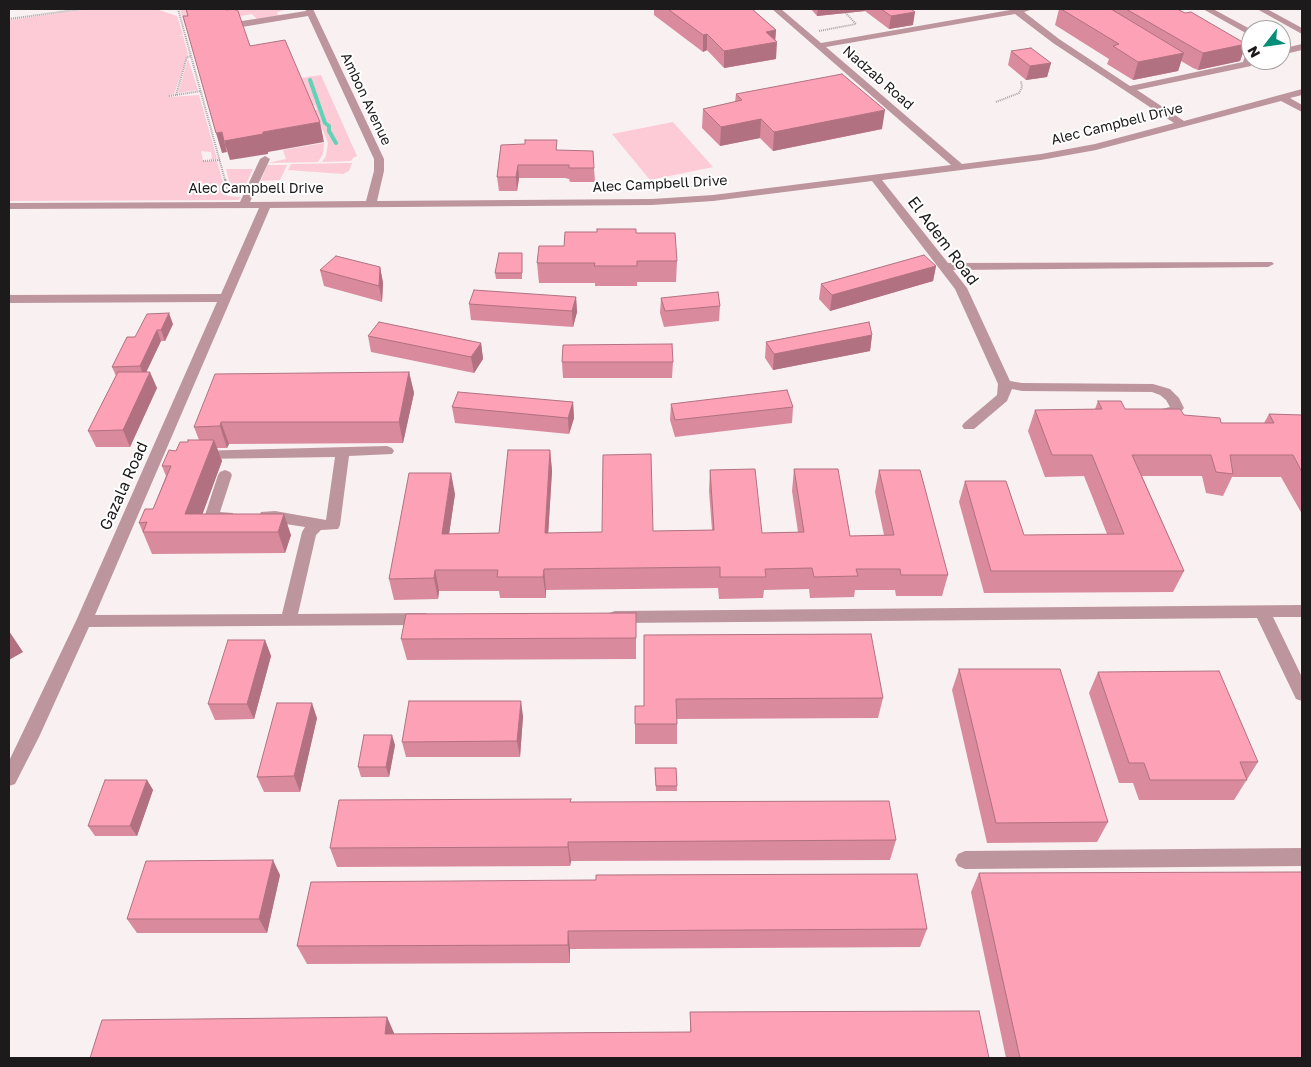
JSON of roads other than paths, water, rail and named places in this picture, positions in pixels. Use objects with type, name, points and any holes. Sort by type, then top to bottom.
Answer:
[{"type":"street","name":"Nadzab Road","points":[[776,9],[961,168]]},
{"type":"street","points":[[820,46],[1029,9]]},
{"type":"street","points":[[1207,9],[1241,28]]},
{"type":"street","points":[[1261,9],[1302,30]]},
{"type":"street","points":[[242,24],[310,11]]},
{"type":"street","name":"Ambon Avenue","points":[[310,11],[379,159],[379,171],[371,204]]},
{"type":"street","points":[[1017,11],[1056,41],[1181,124]]},
{"type":"street","points":[[1128,88],[1190,73],[1241,65]]},
{"type":"street","name":"Alec Campbell Drive","points":[[9,206],[247,200],[266,204],[652,202],[713,198],[1041,157],[1096,147],[1302,92]]},
{"type":"street","points":[[1282,97],[1302,109]]},
{"type":"street","points":[[247,200],[265,159]]},
{"type":"street","name":"El Adem Road","points":[[875,178],[961,288],[1005,384]]},
{"type":"street","name":"Gazala Road","points":[[9,778],[33,732],[84,621],[266,204]]},
{"type":"street","points":[[944,267],[1268,264]]},
{"type":"street","points":[[9,299],[225,298]]},
{"type":"street","points":[[969,426],[1002,398],[1005,393],[1005,384],[1022,387],[1153,388],[1165,392],[1172,398],[1177,408],[1168,414],[1149,414]]},
{"type":"street","points":[[156,455],[387,451]]},
{"type":"street","points":[[225,475],[211,518],[275,516],[318,526],[333,524],[343,452]]},
{"type":"street","points":[[288,620],[309,532],[318,526]]},
{"type":"street","points":[[1262,612],[1302,694]]},
{"type":"street","points":[[596,617],[1302,612]]},
{"type":"street","points":[[84,621],[437,618]]},
{"type":"street","points":[[965,860],[1302,857]]},
{"type":"waterway","points":[[310,80],[325,123],[329,126],[329,131],[336,143]]}]
